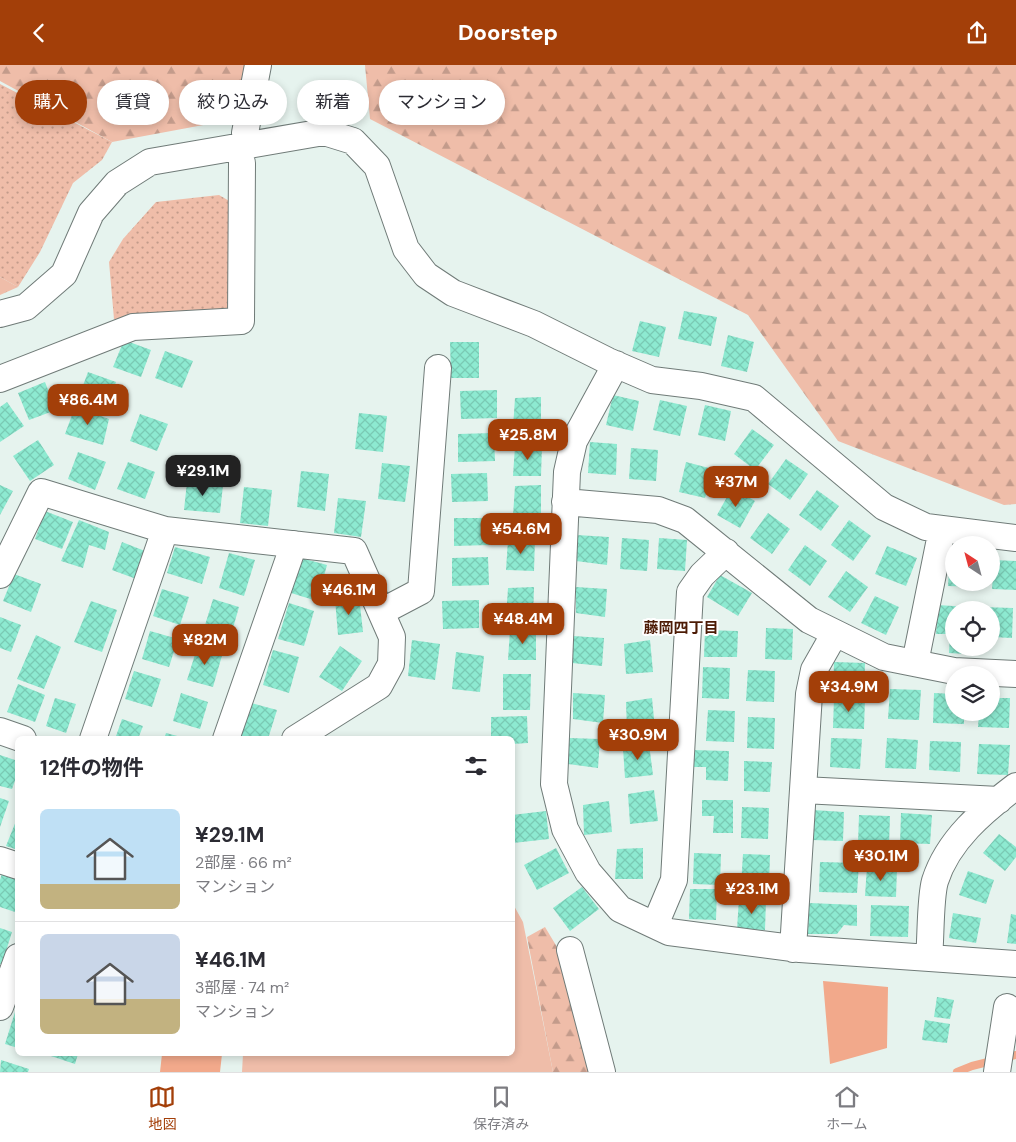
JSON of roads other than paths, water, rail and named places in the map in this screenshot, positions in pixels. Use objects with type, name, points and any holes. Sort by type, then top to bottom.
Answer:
[{"type":"street","points":[[245,133],[258,65]]},
{"type":"street","points":[[0,314],[26,307],[64,274],[91,213],[117,183],[150,162],[324,131],[353,141],[377,167],[406,249],[426,275],[453,293],[534,324],[616,365],[652,380],[701,386],[754,398],[884,507],[926,527],[1016,538]]},
{"type":"street","points":[[0,379],[132,327],[241,321],[242,163]]},
{"type":"street","points":[[616,365],[574,441],[567,472],[565,502],[554,784],[565,829],[588,872],[620,909],[669,932],[793,949],[1016,963]]},
{"type":"street","points":[[381,612],[421,591],[438,368]]},
{"type":"street","points":[[0,575],[42,492],[165,530],[354,551],[392,637],[391,664],[379,686],[300,736]]},
{"type":"street","points":[[565,502],[658,510],[685,520],[809,620],[884,657],[954,671],[1016,674]]},
{"type":"street","points":[[915,663],[942,529]]},
{"type":"street","points":[[94,736],[165,530]]},
{"type":"street","points":[[227,736],[294,544]]},
{"type":"street","points":[[655,925],[674,879],[690,592],[702,575],[726,552]]},
{"type":"street","points":[[793,949],[809,694],[814,670],[835,633]]},
{"type":"street","points":[[0,731],[15,736]]},
{"type":"street","points":[[803,790],[1007,793]]},
{"type":"street","points":[[929,958],[935,881],[954,844],[980,814],[1007,793]]},
{"type":"street","points":[[0,860],[15,864]]},
{"type":"street","points":[[570,950],[602,1072]]},
{"type":"street","points":[[6,992],[15,966]]},
{"type":"street","points":[[997,1072],[1009,1036],[1007,1007]]},
{"type":"waterway","points":[[957,1072],[972,1066],[1016,1055]]},
{"type":"district","name":"藤岡四丁目","points":[[681,628]]}]
